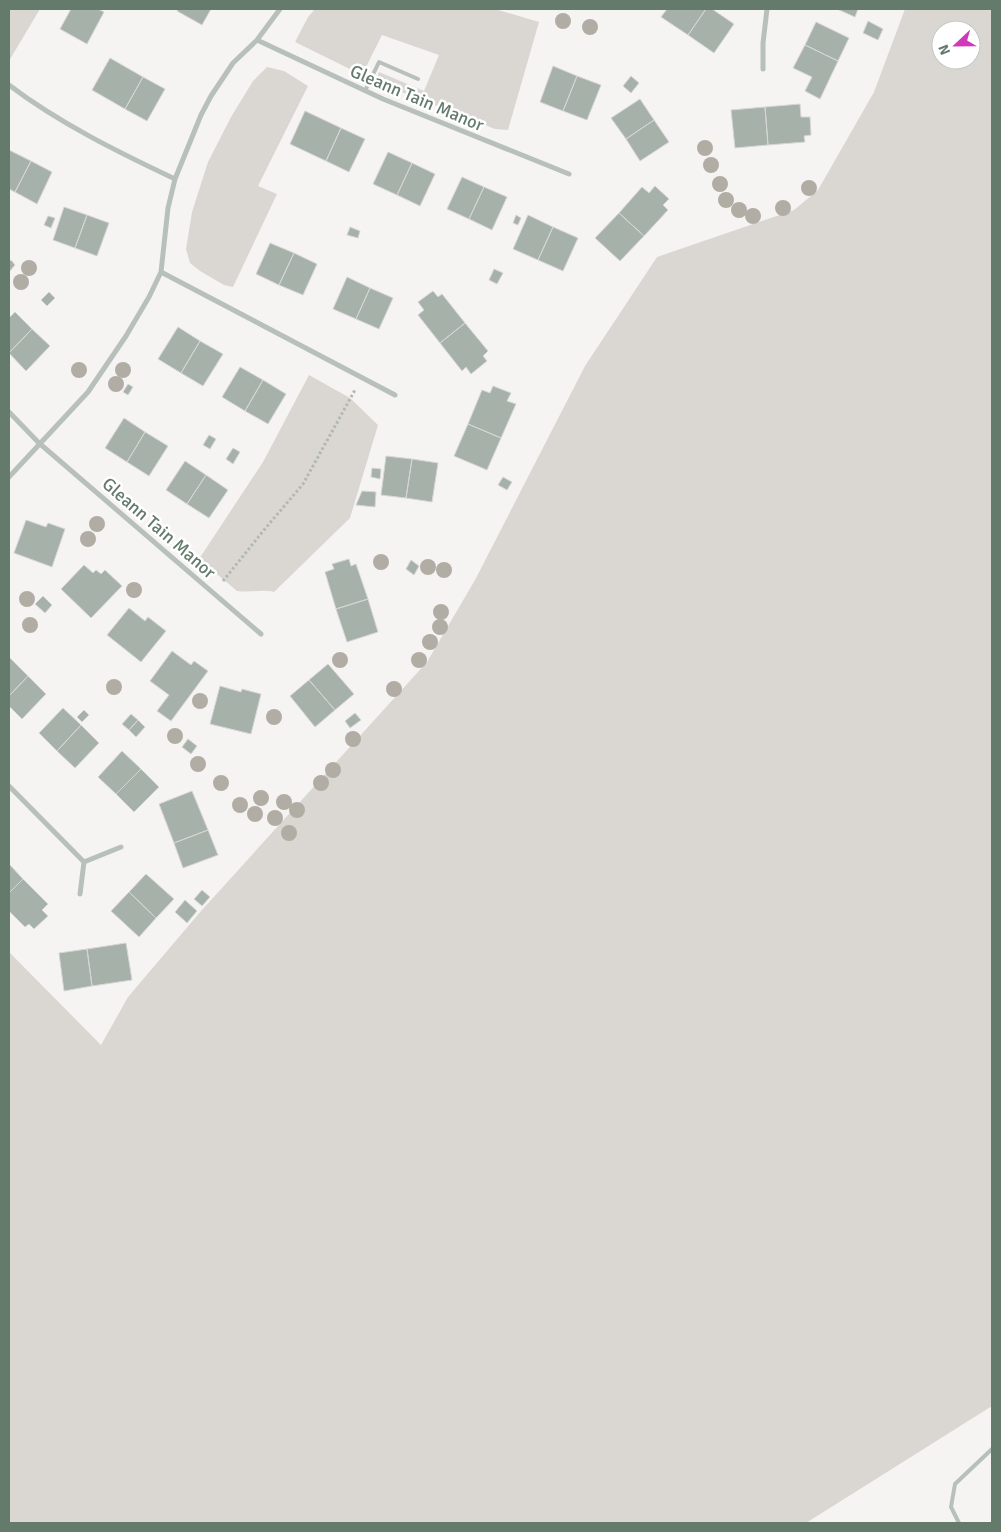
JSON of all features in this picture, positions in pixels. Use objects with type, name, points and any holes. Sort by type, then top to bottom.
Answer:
[{"type":"street","points":[[9,477],[88,392],[150,297],[161,272],[168,208],[175,179],[201,115],[210,96],[233,63],[257,40],[280,9]]},
{"type":"street","points":[[763,69],[763,43],[767,9]]},
{"type":"street","name":"Gleann Tain Manor","points":[[257,40],[366,92],[569,174]]},
{"type":"street","points":[[9,85],[36,106],[175,179]]},
{"type":"street","points":[[161,272],[395,395]]},
{"type":"street","name":"Gleann Tain Manor","points":[[9,412],[39,443],[261,634]]},
{"type":"street","points":[[9,786],[84,862]]},
{"type":"street","points":[[84,862],[121,847]]},
{"type":"street","points":[[80,894],[84,862]]},
{"type":"lane","points":[[366,92],[379,62],[418,79]]},
{"type":"lane","points":[[959,1523],[951,1507],[955,1484],[992,1449]]},
{"type":"path","points":[[214,594],[303,484],[362,377]]},
{"type":"shaded area","points":[[9,9],[40,9],[9,61]]},
{"type":"shaded area","points":[[315,9],[495,9],[539,22],[508,130],[495,129],[376,82],[379,72],[424,91],[439,55],[382,35],[362,75],[295,42],[308,17]]},
{"type":"shaded area","points":[[905,9],[992,9],[992,1406],[806,1523],[9,1523],[9,952],[101,1045],[128,997],[201,911],[427,662],[475,580],[585,366],[657,257],[794,210],[818,190],[874,92]]},
{"type":"shaded area","points":[[267,67],[284,71],[308,86],[258,186],[277,194],[233,287],[224,285],[190,263],[186,249],[192,212],[208,162],[231,117],[253,81]]},
{"type":"shaded area","points":[[309,375],[350,398],[378,425],[350,518],[274,592],[237,591],[199,559],[263,462]]},
{"type":"building","points":[[71,9],[98,9],[104,12],[87,44],[60,29]]},
{"type":"building","points":[[178,9],[211,9],[202,25],[177,11]]},
{"type":"building","points":[[667,9],[706,9],[688,35],[661,17]]},
{"type":"building","points":[[706,9],[712,9],[734,24],[714,53],[688,35]]},
{"type":"building","points":[[837,9],[858,9],[855,17]]},
{"type":"building","points":[[868,21],[883,29],[878,40],[863,33]]},
{"type":"building","points":[[816,22],[849,38],[838,61],[805,45]]},
{"type":"building","points":[[805,45],[838,61],[820,99],[805,91],[812,77],[793,68]]},
{"type":"building","points":[[110,58],[143,77],[125,109],[92,90]]},
{"type":"building","points":[[553,66],[577,76],[563,111],[540,102]]},
{"type":"building","points":[[577,76],[601,85],[587,120],[563,111]]},
{"type":"building","points":[[631,76],[639,83],[631,93],[623,86]]},
{"type":"building","points":[[143,77],[165,89],[147,121],[125,109]]},
{"type":"building","points":[[640,99],[654,120],[626,139],[611,118]]},
{"type":"building","points":[[800,104],[801,117],[810,117],[811,135],[804,136],[805,142],[768,145],[765,107]]},
{"type":"building","points":[[765,107],[768,145],[735,148],[731,110]]},
{"type":"building","points":[[305,111],[341,128],[326,161],[290,144]]},
{"type":"building","points":[[654,120],[669,142],[640,161],[626,139]]},
{"type":"building","points":[[341,128],[365,139],[349,172],[326,161]]},
{"type":"building","points":[[9,150],[31,161],[15,192],[9,189]]},
{"type":"building","points":[[388,152],[412,163],[397,195],[373,184]]},
{"type":"building","points":[[31,161],[52,172],[37,204],[15,192]]},
{"type":"building","points":[[412,163],[435,174],[420,206],[397,195]]},
{"type":"building","points":[[462,177],[484,187],[469,219],[447,209]]},
{"type":"building","points":[[655,186],[669,199],[663,205],[668,210],[644,236],[619,213],[642,187],[649,193]]},
{"type":"building","points":[[484,187],[507,197],[492,230],[469,219]]},
{"type":"building","points":[[64,207],[87,215],[75,248],[53,240]]},
{"type":"building","points":[[619,213],[644,236],[620,261],[595,238]]},
{"type":"building","points":[[87,215],[109,223],[97,256],[75,248]]},
{"type":"building","points":[[516,215],[521,218],[518,225],[513,223]]},
{"type":"building","points":[[528,215],[553,227],[538,260],[513,249]]},
{"type":"building","points":[[48,216],[55,218],[51,228],[44,225]]},
{"type":"building","points":[[350,227],[360,231],[358,238],[347,235]]},
{"type":"building","points":[[553,227],[578,238],[563,271],[538,260]]},
{"type":"building","points":[[270,243],[294,253],[279,285],[256,274]]},
{"type":"building","points":[[294,253],[317,264],[303,295],[279,285]]},
{"type":"building","points":[[11,260],[15,265],[9,272],[9,262]]},
{"type":"building","points":[[494,269],[503,273],[497,284],[489,280]]},
{"type":"building","points":[[347,277],[370,288],[356,319],[333,309]]},
{"type":"building","points":[[370,288],[393,298],[379,329],[356,319]]},
{"type":"building","points":[[433,291],[438,297],[442,294],[465,323],[440,343],[418,315],[424,310],[418,302]]},
{"type":"building","points":[[49,292],[55,298],[47,306],[41,300]]},
{"type":"building","points":[[15,312],[32,329],[9,353],[9,318]]},
{"type":"building","points":[[465,323],[488,351],[483,356],[487,361],[471,374],[466,367],[462,371],[440,343]]},
{"type":"building","points":[[178,327],[200,341],[181,373],[158,359]]},
{"type":"building","points":[[32,329],[50,346],[26,371],[9,353]]},
{"type":"building","points":[[200,341],[223,354],[203,386],[181,373]]},
{"type":"building","points":[[240,367],[263,380],[245,411],[222,397]]},
{"type":"building","points":[[263,380],[286,394],[268,424],[245,411]]},
{"type":"building","points":[[128,384],[133,387],[128,395],[123,392]]},
{"type":"building","points":[[493,386],[511,393],[507,401],[516,404],[501,438],[468,424],[482,390],[490,393]]},
{"type":"building","points":[[124,418],[145,432],[127,462],[105,448]]},
{"type":"building","points":[[468,424],[501,438],[487,470],[454,456]]},
{"type":"building","points":[[145,432],[168,446],[149,476],[127,462]]},
{"type":"building","points":[[209,435],[216,439],[210,449],[203,445]]},
{"type":"building","points":[[233,448],[240,452],[233,464],[226,459]]},
{"type":"building","points":[[386,456],[412,459],[406,498],[381,495]]},
{"type":"building","points":[[412,459],[438,463],[432,502],[406,498]]},
{"type":"building","points":[[185,461],[206,475],[187,504],[166,490]]},
{"type":"building","points":[[372,468],[381,469],[380,479],[371,477]]},
{"type":"building","points":[[206,475],[228,490],[209,518],[187,504]]},
{"type":"building","points":[[503,477],[512,482],[507,490],[498,485]]},
{"type":"building","points":[[362,491],[376,492],[375,507],[356,505]]},
{"type":"building","points":[[26,520],[46,527],[48,523],[65,529],[52,567],[14,553]]},
{"type":"building","points":[[349,559],[351,566],[356,564],[368,599],[336,609],[325,572],[334,569],[332,564]]},
{"type":"building","points":[[411,560],[419,566],[414,575],[406,569]]},
{"type":"building","points":[[84,565],[93,573],[96,570],[101,574],[105,570],[122,586],[91,618],[61,589]]},
{"type":"building","points":[[43,596],[52,605],[45,613],[35,604]]},
{"type":"building","points":[[368,599],[378,632],[347,642],[336,609]]},
{"type":"building","points":[[129,608],[145,621],[148,617],[166,631],[141,662],[107,635]]},
{"type":"building","points":[[172,651],[191,665],[194,661],[208,671],[171,721],[157,711],[169,695],[150,681]]},
{"type":"building","points":[[10,658],[28,676],[9,696],[9,660]]},
{"type":"building","points":[[328,664],[354,694],[335,710],[309,680]]},
{"type":"building","points":[[28,676],[46,694],[22,719],[9,706],[9,696]]},
{"type":"building","points":[[309,680],[335,710],[315,727],[290,696]]},
{"type":"building","points":[[220,686],[241,692],[242,689],[261,694],[251,734],[210,724]]},
{"type":"building","points":[[63,708],[81,725],[57,751],[39,733]]},
{"type":"building","points":[[84,710],[89,715],[82,722],[77,717]]},
{"type":"building","points":[[355,713],[361,720],[350,728],[345,721]]},
{"type":"building","points":[[131,714],[138,720],[129,730],[122,724]]},
{"type":"building","points":[[138,720],[145,727],[136,737],[129,730]]},
{"type":"building","points":[[81,725],[99,743],[75,768],[57,751]]},
{"type":"building","points":[[188,739],[197,746],[191,754],[182,747]]},
{"type":"building","points":[[122,751],[141,769],[116,794],[98,777]]},
{"type":"building","points":[[141,769],[159,787],[134,812],[116,794]]},
{"type":"building","points":[[192,791],[208,830],[174,843],[159,804]]},
{"type":"building","points":[[208,830],[218,855],[183,868],[174,843]]},
{"type":"building","points":[[9,864],[23,879],[9,893]]},
{"type":"building","points":[[146,874],[174,899],[156,918],[129,892]]},
{"type":"building","points":[[23,879],[48,904],[42,910],[48,916],[34,929],[29,924],[25,927],[9,911],[9,893]]},
{"type":"building","points":[[202,890],[210,897],[202,906],[194,899]]},
{"type":"building","points":[[129,892],[156,918],[139,937],[111,911]]},
{"type":"building","points":[[185,900],[197,911],[187,923],[175,912]]},
{"type":"building","points":[[126,943],[132,980],[92,986],[87,949]]},
{"type":"building","points":[[87,949],[92,986],[64,991],[59,953]]}]
